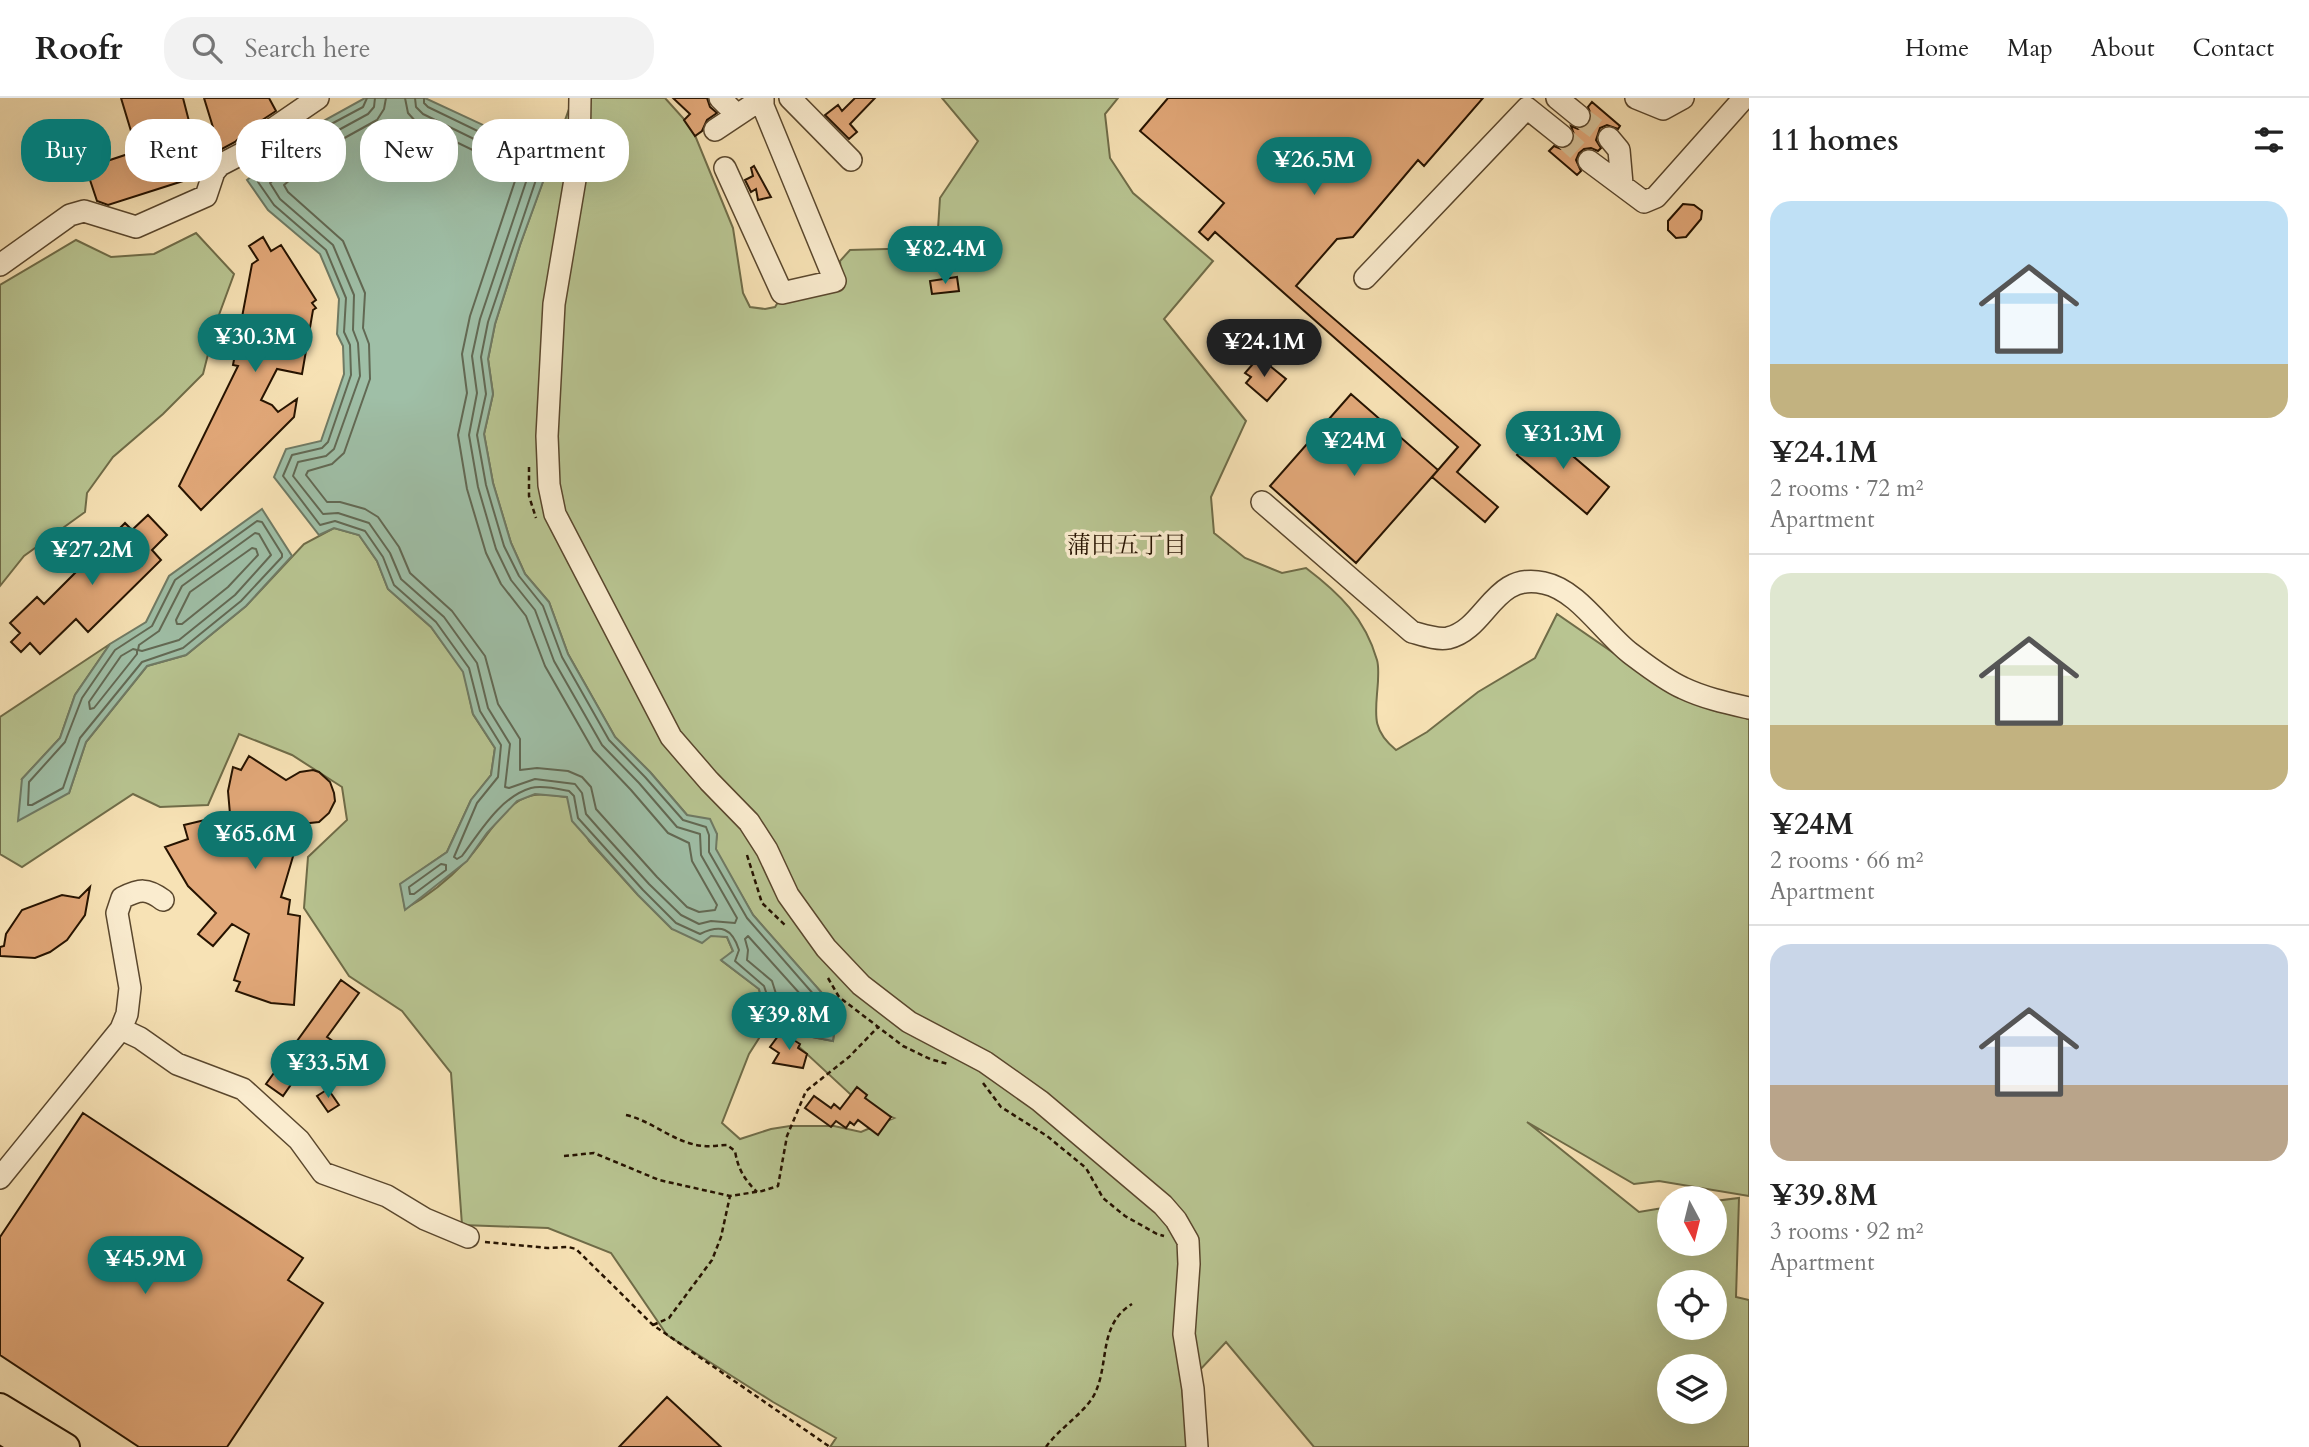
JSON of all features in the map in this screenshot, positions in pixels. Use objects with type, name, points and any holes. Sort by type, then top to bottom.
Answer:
[{"type":"main road","points":[[0,1407],[66,1447]]},
{"type":"main road","points":[[0,1429],[29,1447]]},
{"type":"street","points":[[0,265],[70,215],[84,211],[136,227],[206,196],[214,172],[220,164],[243,153],[258,139],[318,98]]},
{"type":"street","points":[[580,98],[579,156],[554,304],[547,436],[555,513],[671,737],[749,822],[767,850],[788,895],[826,948],[861,985],[909,1022],[985,1062],[1040,1101],[1163,1205],[1176,1220],[1188,1241],[1184,1334],[1193,1389],[1197,1447]]},
{"type":"street","points":[[720,98],[737,115]]},
{"type":"street","points":[[715,130],[763,98],[835,281],[782,293],[725,168]]},
{"type":"street","points":[[790,98],[851,160]]},
{"type":"street","points":[[1557,98],[1579,116]]},
{"type":"street","points":[[1636,98],[1663,109],[1683,98]]},
{"type":"street","points":[[1590,161],[1644,202],[1656,197],[1744,98]]},
{"type":"street","points":[[1365,278],[1527,107],[1562,136]]},
{"type":"street","points":[[1609,138],[1619,150],[1622,184]]},
{"type":"street","points":[[1262,502],[1412,632],[1429,637],[1448,638],[1466,629],[1499,594],[1513,585],[1533,580],[1569,594],[1629,652],[1682,688],[1749,709]]},
{"type":"street","points":[[0,1178],[121,1029],[127,1014],[130,988],[117,913],[122,898],[139,890],[151,891],[163,900]]},
{"type":"street","points":[[121,1029],[140,1038],[177,1064],[243,1089],[299,1140],[323,1173],[387,1196],[425,1219],[468,1237]]},
{"type":"path","points":[[529,466],[528,496],[537,520]]},
{"type":"path","points":[[744,846],[762,903],[794,934]]},
{"type":"path","points":[[826,975],[839,997],[903,1046],[930,1059],[951,1065]]},
{"type":"path","points":[[564,1156],[594,1153],[659,1180],[730,1196],[778,1186],[787,1136],[806,1091],[849,1057],[878,1027]]},
{"type":"path","points":[[978,1078],[1001,1107],[1047,1136],[1086,1168],[1103,1198],[1125,1216],[1157,1234],[1188,1241]]},
{"type":"path","points":[[626,1115],[640,1118],[687,1143],[705,1147],[727,1144],[735,1151],[744,1179],[757,1192]]},
{"type":"path","points":[[653,1325],[669,1318],[712,1260],[721,1237],[730,1196]]},
{"type":"path","points":[[468,1237],[490,1244],[576,1249],[653,1325],[830,1447]]},
{"type":"path","points":[[1046,1447],[1096,1391],[1104,1349],[1114,1323],[1122,1310],[1132,1304]]},
{"type":"shaded area","points":[[573,98],[665,98],[692,128],[733,228],[743,293],[750,307],[765,309],[775,307],[780,299],[842,287],[840,261],[850,250],[924,248],[938,229],[940,198],[978,141],[942,98],[1118,98],[1105,114],[1110,158],[1133,193],[1213,261],[1164,319],[1246,421],[1211,497],[1214,533],[1245,558],[1282,573],[1306,568],[1340,597],[1358,619],[1372,645],[1378,671],[1376,720],[1382,735],[1396,750],[1427,732],[1478,692],[1535,658],[1557,614],[1676,696],[1749,714],[1749,1196],[1727,1192],[1727,1186],[1689,1186],[1659,1181],[1634,1184],[1527,1122],[1639,1212],[1657,1209],[1657,1256],[1727,1256],[1727,1200],[1739,1198],[1736,1297],[1749,1300],[1749,1447],[1314,1447],[1226,1342],[1182,1389],[1188,1447],[830,1447],[836,1438],[667,1335],[611,1253],[548,1228],[462,1225],[451,1073],[402,1011],[349,976],[304,908],[308,857],[347,820],[342,787],[292,755],[239,734],[208,805],[160,807],[133,794],[22,867],[0,854],[0,717],[110,644],[75,695],[60,738],[22,779],[69,793],[86,742],[147,666],[186,655],[246,606],[304,544],[334,528],[359,535],[377,561],[388,589],[431,627],[464,672],[473,714],[495,748],[491,775],[471,800],[447,852],[401,884],[405,909],[458,869],[504,813],[523,798],[546,794],[567,797],[589,841],[672,929],[727,937],[733,951],[722,961],[759,989],[768,1024],[749,1054],[722,1123],[740,1139],[790,1126],[834,1126],[861,1132],[894,1118],[863,1106],[782,1031],[833,1041],[837,1010],[753,915],[715,849],[717,834],[687,815],[615,737],[568,654],[549,602],[525,574],[511,543],[493,483],[484,434],[493,394],[488,359],[495,324],[543,182],[629,182],[629,119],[565,119]]},
{"type":"shaded area","points":[[196,233],[234,274],[216,323],[203,374],[163,414],[113,457],[87,493],[85,512],[24,556],[0,586],[0,285],[76,240],[111,257],[154,254]]},
{"type":"water","points":[[365,98],[425,98],[472,120],[472,182],[543,182],[495,324],[488,359],[493,394],[484,434],[493,483],[511,543],[525,574],[549,602],[568,654],[615,737],[687,815],[710,819],[717,834],[716,849],[753,915],[837,1010],[833,1041],[782,1031],[768,1024],[759,989],[721,960],[733,951],[727,937],[711,936],[702,943],[672,929],[572,821],[567,797],[535,794],[517,801],[487,833],[467,861],[405,910],[400,884],[447,852],[471,800],[491,775],[495,748],[473,714],[463,672],[431,627],[388,589],[377,561],[359,535],[334,528],[319,535],[274,477],[286,449],[321,441],[344,374],[343,346],[337,334],[339,299],[320,254],[268,210],[248,182],[346,182],[346,119],[327,119]]},
{"type":"water","points":[[262,509],[292,556],[246,606],[186,655],[147,666],[86,742],[69,793],[18,821],[22,779],[60,738],[75,695],[110,644],[146,622],[169,576]]},
{"type":"building","points":[[121,98],[183,98],[188,119],[127,119]]},
{"type":"building","points":[[204,98],[269,98],[276,111],[264,119],[236,119],[236,141],[222,149],[222,119],[210,119]]},
{"type":"building","points":[[673,98],[707,98],[710,107],[717,113],[707,120],[702,131],[695,136],[684,120],[690,114]]},
{"type":"building","points":[[855,98],[875,98],[850,124],[857,132],[849,139],[825,115],[838,105],[842,111]]},
{"type":"building","points":[[1168,98],[1483,98],[1424,166],[1418,160],[1353,237],[1337,239],[1296,286],[1480,445],[1457,472],[1498,507],[1485,522],[1432,477],[1458,447],[1215,232],[1208,240],[1199,232],[1224,203],[1140,131]]},
{"type":"building","points":[[1592,102],[1620,126],[1618,129],[1607,125],[1600,128],[1596,140],[1601,148],[1598,151],[1584,149],[1579,153],[1576,160],[1581,171],[1577,175],[1549,151],[1554,146],[1561,149],[1572,145],[1575,137],[1571,126],[1578,129],[1589,125],[1592,117],[1588,107]]},
{"type":"building","points":[[125,155],[125,182],[180,182],[108,205],[97,201],[91,182],[111,182],[111,160]]},
{"type":"building","points":[[754,166],[771,197],[758,200],[756,189],[751,192],[745,180],[753,176],[751,168]]},
{"type":"building","points":[[1683,204],[1694,205],[1702,211],[1701,219],[1686,237],[1676,238],[1668,230],[1668,221]]},
{"type":"building","points":[[263,237],[271,251],[281,245],[316,300],[312,303],[316,308],[313,310],[302,374],[277,369],[261,400],[272,405],[278,412],[297,399],[294,417],[201,510],[179,486],[238,366],[233,365],[252,264],[258,260],[249,246]]},
{"type":"building","points":[[957,277],[959,291],[932,294],[930,281]]},
{"type":"building","points":[[1259,357],[1286,379],[1267,401],[1246,383],[1251,377],[1245,373]]},
{"type":"building","points":[[1351,394],[1438,470],[1356,563],[1270,486]]},
{"type":"building","points":[[1540,428],[1609,487],[1587,514],[1517,455]]},
{"type":"building","points":[[148,515],[167,535],[152,550],[161,560],[88,632],[76,619],[40,654],[30,643],[21,652],[11,642],[20,633],[10,623],[37,597],[44,604],[125,523],[132,530]]},
{"type":"building","points":[[249,756],[286,780],[300,772],[319,772],[330,782],[334,793],[335,801],[329,813],[319,822],[301,824],[288,848],[294,853],[281,897],[290,900],[288,914],[300,916],[294,1005],[271,1003],[236,991],[240,982],[234,980],[249,934],[232,924],[213,946],[198,934],[216,913],[188,886],[165,847],[188,839],[184,825],[230,814],[228,791],[233,767],[241,770]]},
{"type":"building","points":[[90,887],[85,915],[67,940],[50,952],[35,958],[0,956],[0,947],[4,946],[6,934],[22,910],[62,895],[79,898]]},
{"type":"building","points":[[341,980],[359,993],[327,1037],[340,1046],[330,1061],[315,1050],[283,1096],[266,1084]]},
{"type":"building","points":[[781,1032],[800,1044],[798,1048],[807,1054],[803,1068],[773,1063],[779,1053],[770,1047]]},
{"type":"building","points":[[857,1087],[867,1095],[865,1098],[891,1117],[878,1135],[858,1120],[854,1125],[850,1122],[846,1128],[836,1121],[831,1127],[805,1108],[814,1096],[831,1108],[834,1104],[840,1109]]},
{"type":"building","points":[[328,1089],[339,1105],[328,1112],[317,1096]]},
{"type":"building","points":[[83,1113],[303,1258],[288,1280],[323,1303],[227,1447],[139,1447],[0,1355],[0,1237]]},
{"type":"building","points":[[667,1397],[721,1447],[619,1447]]},
{"type":"tunnel","points":[[1579,116],[1609,138]]},
{"type":"tunnel","points":[[1562,136],[1589,161]]},
{"type":"district","name":"蒲田五丁目","points":[[1127,545]]}]
